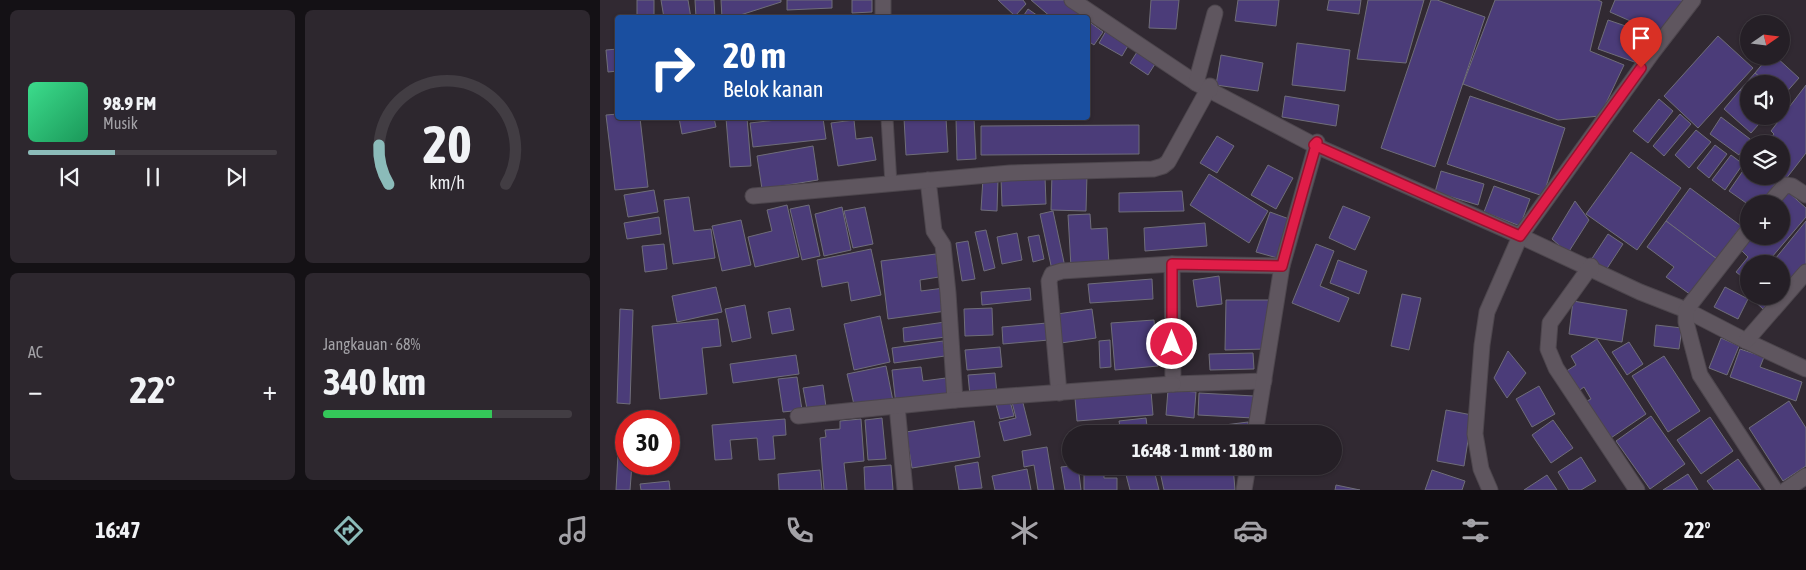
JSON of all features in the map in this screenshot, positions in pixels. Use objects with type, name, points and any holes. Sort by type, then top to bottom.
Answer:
[{"type":"street","points":[[883,0],[883,15]]},
{"type":"street","points":[[1072,0],[1196,83],[1314,145],[1520,236],[1591,270],[1686,310],[1806,369]]},
{"type":"street","points":[[1520,236],[1652,53],[1693,0]]},
{"type":"street","points":[[1196,83],[1215,13]]},
{"type":"street","points":[[753,196],[1010,173],[1153,168],[1163,166],[1175,152],[1210,86],[1210,90]]},
{"type":"street","points":[[1257,425],[1282,266],[1317,142],[1314,145]]},
{"type":"street","points":[[928,180],[934,231],[942,245],[948,293],[955,400]]},
{"type":"street","points":[[1777,195],[1785,185],[1792,186],[1806,195]]},
{"type":"street","points":[[1489,489],[1481,469],[1475,434],[1482,345],[1487,312],[1522,232],[1520,236]]},
{"type":"street","points":[[1740,241],[1686,310],[1686,322],[1700,375],[1775,490]]},
{"type":"street","points":[[1059,392],[1049,281],[1052,274],[1062,270],[1172,264],[1282,266]]},
{"type":"street","points":[[1172,264],[1173,384]]},
{"type":"street","points":[[1591,270],[1591,266],[1550,323],[1548,349],[1556,368],[1636,490]]},
{"type":"street","points":[[1746,341],[1806,272]]},
{"type":"street","points":[[798,416],[955,400],[1059,392],[1173,384],[1264,381]]},
{"type":"street","points":[[897,406],[905,490]]},
{"type":"street","points":[[1244,490],[1246,475]]},
{"type":"street","points":[[1786,490],[1806,476]]},
{"type":"lane","points":[[887,120],[891,184]]},
{"type":"building","points":[[637,0],[654,0],[654,15],[637,15]]},
{"type":"building","points":[[661,0],[688,0],[690,15],[664,15]]},
{"type":"building","points":[[695,0],[714,0],[715,15],[696,15]]},
{"type":"building","points":[[721,0],[781,0],[781,2],[740,15],[722,15]]},
{"type":"building","points":[[787,0],[832,0],[832,8],[787,10]]},
{"type":"building","points":[[852,0],[872,0],[872,12],[852,13]]},
{"type":"building","points":[[998,0],[1023,0],[1026,4],[1014,15]]},
{"type":"building","points":[[1031,0],[1065,0],[1080,12],[1078,15],[1048,15]]},
{"type":"building","points":[[1151,0],[1179,0],[1176,29],[1149,28]]},
{"type":"building","points":[[1238,0],[1279,0],[1276,26],[1235,21]]},
{"type":"building","points":[[1329,0],[1361,0],[1359,14],[1327,10]]},
{"type":"building","points":[[1368,0],[1424,0],[1406,63],[1357,59]]},
{"type":"building","points":[[1431,0],[1437,0],[1485,17],[1435,167],[1381,148]]},
{"type":"building","points":[[1495,0],[1598,0],[1602,2],[1590,51],[1624,65],[1600,116],[1558,120],[1463,84]]},
{"type":"building","points":[[1615,0],[1685,0],[1662,35],[1610,12]]},
{"type":"building","points":[[1028,9],[1037,15],[1024,15]]},
{"type":"building","points":[[1608,20],[1661,38],[1640,64],[1598,49]]},
{"type":"building","points":[[1090,22],[1103,32],[1094,45],[1090,42]]},
{"type":"building","points":[[1106,31],[1129,44],[1122,56],[1099,43]]},
{"type":"building","points":[[1718,36],[1740,56],[1740,65],[1750,65],[1753,68],[1747,75],[1740,75],[1740,82],[1698,128],[1664,96]]},
{"type":"building","points":[[1297,43],[1350,50],[1345,91],[1292,85]]},
{"type":"building","points":[[615,49],[615,71],[608,72],[606,50]]},
{"type":"building","points":[[1137,52],[1155,64],[1148,75],[1130,63]]},
{"type":"building","points":[[1221,55],[1263,63],[1258,91],[1216,85]]},
{"type":"building","points":[[1762,65],[1785,65],[1799,78],[1790,88],[1790,75],[1757,75],[1755,73]]},
{"type":"building","points":[[1806,85],[1806,153],[1790,174],[1790,135],[1773,135],[1771,131],[1776,125],[1790,125],[1790,106]]},
{"type":"building","points":[[1740,90],[1740,123],[1724,109]]},
{"type":"building","points":[[1285,96],[1339,105],[1336,126],[1282,117]]},
{"type":"building","points":[[1470,96],[1565,128],[1543,196],[1447,164]]},
{"type":"building","points":[[1659,99],[1673,111],[1648,143],[1633,131]]},
{"type":"building","points":[[615,114],[615,120],[640,120],[648,187],[615,190],[606,115]]},
{"type":"building","points":[[1680,114],[1691,124],[1664,156],[1653,146]]},
{"type":"building","points":[[1721,117],[1745,135],[1740,135],[1740,154],[1739,155],[1710,134]]},
{"type":"building","points":[[679,120],[714,120],[716,127],[682,134]]},
{"type":"building","points":[[726,120],[747,120],[751,166],[730,167]]},
{"type":"building","points":[[776,120],[823,120],[826,139],[753,147],[750,123]]},
{"type":"building","points":[[854,120],[856,139],[872,137],[876,160],[838,166],[831,123]]},
{"type":"building","points":[[904,120],[946,120],[948,152],[906,155]]},
{"type":"building","points":[[956,120],[974,120],[976,159],[957,160]]},
{"type":"building","points":[[1139,125],[1139,154],[981,155],[981,126]]},
{"type":"building","points":[[1742,125],[1758,125],[1751,133]]},
{"type":"building","points":[[1696,130],[1711,142],[1689,168],[1675,155]]},
{"type":"building","points":[[1217,136],[1234,146],[1217,173],[1200,163]]},
{"type":"building","points":[[1715,145],[1727,154],[1709,178],[1697,168]]},
{"type":"building","points":[[813,146],[818,180],[762,189],[757,156]]},
{"type":"building","points":[[1631,152],[1681,188],[1637,250],[1586,214]]},
{"type":"building","points":[[1731,155],[1740,162],[1740,168],[1725,190],[1712,180]]},
{"type":"building","points":[[1268,165],[1293,178],[1276,209],[1251,195]]},
{"type":"building","points":[[1441,171],[1484,184],[1478,205],[1435,192]]},
{"type":"building","points":[[1052,173],[1087,174],[1086,211],[1051,210]]},
{"type":"building","points":[[1209,174],[1268,211],[1249,243],[1190,205]]},
{"type":"building","points":[[1740,175],[1740,185],[1774,185],[1767,195],[1740,195],[1740,199],[1729,191]]},
{"type":"building","points":[[1045,177],[1046,204],[1002,206],[1001,178]]},
{"type":"building","points":[[983,178],[998,179],[997,211],[981,210]]},
{"type":"building","points":[[1494,186],[1530,199],[1520,226],[1484,212]]},
{"type":"building","points":[[1690,188],[1740,225],[1740,227],[1717,259],[1666,221]]},
{"type":"building","points":[[654,190],[658,212],[628,217],[624,195]]},
{"type":"building","points":[[1182,191],[1184,211],[1119,212],[1119,193]]},
{"type":"building","points":[[1787,191],[1806,208],[1806,217],[1790,236],[1790,195],[1784,195]]},
{"type":"building","points":[[689,197],[694,231],[711,229],[715,258],[673,264],[664,200]]},
{"type":"building","points":[[1575,201],[1589,220],[1568,253],[1552,239]]},
{"type":"building","points":[[787,205],[799,257],[755,267],[748,237],[772,231],[767,210]]},
{"type":"building","points":[[809,205],[820,256],[802,260],[790,209]]},
{"type":"building","points":[[1343,206],[1370,217],[1355,250],[1329,238]]},
{"type":"building","points":[[842,207],[851,250],[824,256],[815,214]]},
{"type":"building","points":[[865,207],[873,244],[853,248],[844,211]]},
{"type":"building","points":[[1053,211],[1065,267],[1052,270],[1040,214]]},
{"type":"building","points":[[1270,212],[1292,220],[1281,259],[1256,252]]},
{"type":"building","points":[[1090,214],[1091,229],[1107,228],[1109,265],[1071,267],[1068,215]]},
{"type":"building","points":[[659,217],[661,234],[627,239],[624,223]]},
{"type":"building","points":[[741,220],[751,265],[722,271],[712,226]]},
{"type":"building","points":[[1666,221],[1717,259],[1691,295],[1666,277],[1674,267],[1647,247]]},
{"type":"building","points":[[1806,221],[1806,267],[1790,287],[1790,255],[1778,255],[1786,245],[1790,245],[1790,241]]},
{"type":"building","points":[[1205,223],[1207,246],[1145,251],[1144,228]]},
{"type":"building","points":[[986,230],[995,268],[984,271],[975,232]]},
{"type":"building","points":[[1017,233],[1022,260],[1002,264],[997,237]]},
{"type":"building","points":[[1608,234],[1623,244],[1606,270],[1591,260]]},
{"type":"building","points":[[1039,235],[1044,259],[1033,262],[1028,237]]},
{"type":"building","points":[[968,241],[975,279],[962,281],[956,243]]},
{"type":"building","points":[[664,244],[667,269],[645,272],[642,246]]},
{"type":"building","points":[[1316,244],[1334,251],[1320,286],[1349,298],[1339,322],[1292,303]]},
{"type":"building","points":[[1742,245],[1782,245],[1774,255],[1746,255],[1739,248]]},
{"type":"building","points":[[871,249],[881,295],[851,301],[848,282],[822,287],[817,260]]},
{"type":"building","points":[[936,254],[939,277],[920,280],[921,291],[944,288],[946,311],[888,319],[881,261]]},
{"type":"building","points":[[1338,260],[1367,271],[1359,294],[1330,283]]},
{"type":"building","points":[[1740,267],[1740,275],[1736,272]]},
{"type":"building","points":[[1219,276],[1222,304],[1197,307],[1193,280]]},
{"type":"building","points":[[1152,279],[1153,299],[1090,303],[1088,284]]},
{"type":"building","points":[[716,287],[722,312],[677,322],[672,296]]},
{"type":"building","points":[[1725,287],[1740,295],[1740,305],[1745,305],[1738,319],[1714,307]]},
{"type":"building","points":[[1030,288],[1031,300],[982,305],[981,292]]},
{"type":"building","points":[[1402,294],[1421,298],[1409,350],[1391,346]]},
{"type":"building","points":[[1226,300],[1271,300],[1266,349],[1225,350]]},
{"type":"building","points":[[1573,301],[1627,310],[1622,342],[1569,334]]},
{"type":"building","points":[[745,305],[751,338],[732,342],[725,309]]},
{"type":"building","points":[[790,308],[794,330],[772,334],[768,312]]},
{"type":"building","points":[[992,308],[993,335],[965,336],[964,309]]},
{"type":"building","points":[[620,309],[633,310],[630,404],[617,403]]},
{"type":"building","points":[[1092,309],[1096,338],[1061,343],[1057,314]]},
{"type":"building","points":[[880,316],[890,362],[854,370],[844,324]]},
{"type":"building","points":[[718,319],[721,346],[702,348],[707,394],[660,399],[652,326]]},
{"type":"building","points":[[1154,320],[1158,366],[1115,370],[1111,323]]},
{"type":"building","points":[[945,322],[946,337],[904,342],[903,328]]},
{"type":"building","points":[[1047,323],[1049,340],[1003,344],[1002,327]]},
{"type":"building","points":[[1656,325],[1682,328],[1679,349],[1654,346]]},
{"type":"building","points":[[1721,338],[1739,346],[1727,375],[1709,368]]},
{"type":"building","points":[[1597,339],[1646,414],[1608,440],[1583,403],[1591,399],[1584,387],[1577,392],[1565,372],[1576,365],[1571,356]]},
{"type":"building","points":[[1110,340],[1111,367],[1100,368],[1099,341]]},
{"type":"building","points":[[943,341],[945,356],[894,363],[892,348]]},
{"type":"building","points":[[1629,342],[1643,364],[1627,375],[1612,352]]},
{"type":"building","points":[[1000,347],[1002,367],[967,370],[965,350]]},
{"type":"building","points":[[1740,349],[1764,357],[1760,367],[1802,382],[1796,401],[1730,377]]},
{"type":"building","points":[[1508,351],[1526,373],[1507,398],[1494,378]]},
{"type":"building","points":[[1253,353],[1254,369],[1210,370],[1209,354]]},
{"type":"building","points":[[796,355],[799,374],[733,383],[730,364]]},
{"type":"building","points":[[1664,356],[1700,411],[1668,432],[1632,376]]},
{"type":"building","points":[[886,366],[893,401],[855,409],[847,374]]},
{"type":"building","points":[[921,367],[923,381],[946,378],[948,399],[896,405],[892,370]]},
{"type":"building","points":[[995,373],[997,394],[970,396],[968,375]]},
{"type":"building","points":[[797,377],[802,410],[783,412],[778,379]]},
{"type":"building","points":[[823,385],[826,407],[807,409],[803,388]]},
{"type":"building","points":[[1539,386],[1555,414],[1532,427],[1516,399]]},
{"type":"building","points":[[1168,390],[1196,392],[1194,418],[1166,415]]},
{"type":"building","points":[[1151,391],[1153,415],[1077,421],[1075,398]]},
{"type":"building","points":[[1199,393],[1254,396],[1253,418],[1198,415]]},
{"type":"building","points":[[1022,399],[1031,435],[1004,441],[999,422],[1016,418],[1012,402]]},
{"type":"building","points":[[1010,401],[1014,416],[1000,419],[996,404]]},
{"type":"building","points":[[1789,401],[1806,428],[1806,466],[1783,481],[1749,428]]},
{"type":"building","points":[[1446,410],[1472,415],[1464,466],[1437,461]]},
{"type":"building","points":[[1651,416],[1685,464],[1650,489],[1616,441]]},
{"type":"building","points":[[1710,417],[1733,451],[1701,474],[1677,440]]},
{"type":"building","points":[[882,418],[886,459],[868,460],[865,420]]},
{"type":"building","points":[[1146,418],[1147,425],[1120,425],[1119,421]]},
{"type":"building","points":[[785,419],[786,435],[773,436],[775,459],[759,460],[757,438],[730,440],[732,459],[715,460],[712,425]]},
{"type":"building","points":[[861,419],[864,461],[844,463],[847,490],[824,490],[820,438],[826,437],[825,430],[840,429],[840,421]]},
{"type":"building","points":[[1553,420],[1573,448],[1551,463],[1532,435]]},
{"type":"building","points":[[974,421],[980,457],[912,468],[906,432]]},
{"type":"building","points":[[1248,422],[1248,425],[1225,425]]},
{"type":"building","points":[[1047,447],[1054,490],[1038,490],[1034,465],[1024,467],[1022,451]]},
{"type":"building","points":[[1581,457],[1596,481],[1581,490],[1569,490],[1558,472]]},
{"type":"building","points":[[1738,459],[1761,490],[1714,490],[1707,481]]},
{"type":"building","points":[[978,462],[982,488],[959,490],[955,466]]},
{"type":"building","points":[[891,465],[893,490],[865,490],[864,467]]},
{"type":"building","points":[[1027,469],[1031,490],[995,490],[992,476]]},
{"type":"building","points":[[820,470],[822,490],[779,490],[778,474]]},
{"type":"building","points":[[1432,470],[1465,481],[1462,490],[1425,490]]},
{"type":"building","points":[[1688,474],[1698,490],[1663,490]]},
{"type":"building","points":[[617,475],[631,475],[630,490],[616,490]]},
{"type":"building","points":[[1062,475],[1079,475],[1081,490],[1065,490]]},
{"type":"building","points":[[1084,475],[1104,475],[1104,478],[1117,478],[1117,490],[1084,490]]},
{"type":"building","points":[[1126,475],[1155,475],[1159,490],[1130,490]]},
{"type":"building","points":[[1161,475],[1234,475],[1235,490],[1164,490]]},
{"type":"building","points":[[1547,475],[1557,490],[1524,490]]},
{"type":"building","points":[[669,481],[670,490],[641,490],[640,484]]},
{"type":"building","points":[[1336,485],[1360,490],[1335,490]]},
{"type":"route","points":[[1172,344],[1172,264],[1282,266],[1307,178],[1312,160],[1317,142],[1314,145],[1328,151],[1356,164],[1520,236],[1641,68]]}]
